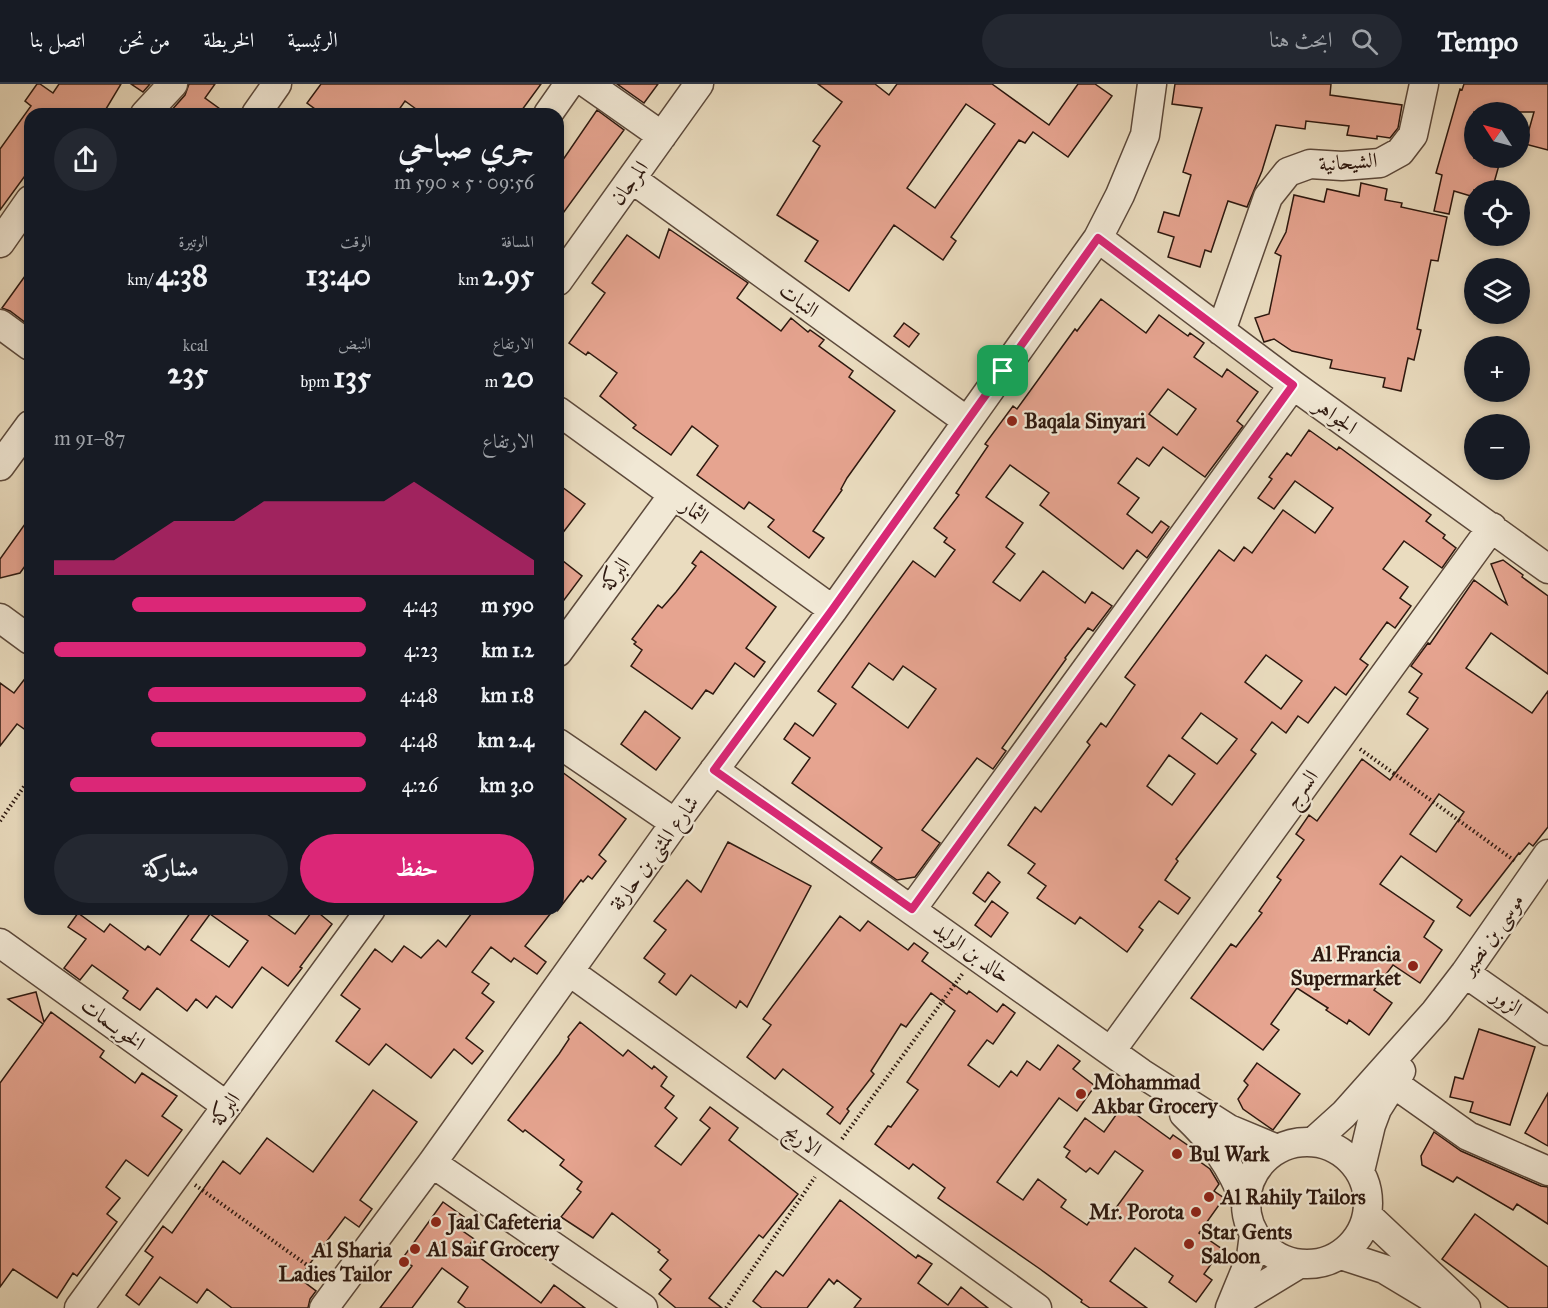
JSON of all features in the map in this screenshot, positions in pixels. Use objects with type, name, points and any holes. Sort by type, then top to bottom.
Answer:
[{"type":"street","points":[[151,108],[173,84]]},
{"type":"street","points":[[260,108],[277,84]]},
{"type":"street","points":[[552,108],[569,84]]},
{"type":"street","points":[[588,84],[662,136]]},
{"type":"street","name":"المرجان","points":[[564,273],[699,84]]},
{"type":"street","name":"شارع المثنى بن حارثة","points":[[331,1298],[432,1163],[1098,238],[1120,195],[1145,135],[1152,84]]},
{"type":"street","name":"الشيحانية","points":[[1221,330],[1268,196],[1288,172],[1310,164],[1342,166],[1380,163],[1400,152],[1413,135],[1424,84]]},
{"type":"street","name":"النبات","points":[[632,178],[967,421]]},
{"type":"street","points":[[0,243],[24,209]]},
{"type":"street","name":"الجواهر","points":[[1098,238],[1293,385],[1548,569]]},
{"type":"street","points":[[0,324],[24,342]]},
{"type":"street","points":[[912,909],[1293,385]]},
{"type":"street","name":"الثمار","points":[[564,415],[832,610]]},
{"type":"street","points":[[0,466],[24,433]]},
{"type":"street","name":"البركة","points":[[564,644],[673,495]]},
{"type":"street","name":"السرج","points":[[1111,1051],[1492,527]]},
{"type":"street","points":[[0,618],[24,636]]},
{"type":"street","points":[[564,747],[675,823]]},
{"type":"street","name":"خالد بن الوليد","points":[[714,770],[1141,1073],[1220,1124],[1240,1135],[1277,1149]]},
{"type":"street","name":"موسى بن نصير","points":[[1312,1142],[1350,1108],[1435,1012],[1541,864]]},
{"type":"street","name":"البركة","points":[[79,1308],[367,915]]},
{"type":"street","name":"الخويــمات","points":[[5,957],[227,1106]]},
{"type":"street","name":"الاريج","points":[[570,972],[1037,1308]]},
{"type":"street","name":"الزور","points":[[1465,973],[1548,1031]]},
{"type":"street","name":"موسى بن نصير","points":[[1360,1171],[1377,1109],[1435,1012]]},
{"type":"street","name":"خالد بن الوليد","points":[[1141,1073],[1206,1136],[1221,1154],[1235,1176],[1246,1204]]},
{"type":"street","points":[[1393,1083],[1468,1136],[1548,1171]]},
{"type":"street","points":[[1312,1142],[1331,1146],[1348,1156],[1360,1171],[1369,1200],[1362,1230],[1353,1244],[1341,1255],[1314,1264],[1299,1264],[1281,1259],[1266,1248],[1254,1234],[1248,1219],[1246,1204],[1248,1188],[1254,1172],[1264,1159],[1277,1149],[1294,1143],[1312,1142]]},
{"type":"street","points":[[432,1163],[643,1308]]},
{"type":"street","points":[[1367,1215],[1466,1308]]},
{"type":"street","points":[[1232,1306],[1251,1257],[1254,1234]]},
{"type":"street","points":[[1341,1255],[1384,1269],[1449,1308]]},
{"type":"street","points":[[1232,1306],[1299,1264]]},
{"type":"path","points":[[1340,735],[1541,864]]},
{"type":"path","points":[[0,821],[24,787]]},
{"type":"path","points":[[726,1308],[829,1158],[976,955]]},
{"type":"path","points":[[178,1173],[331,1298]]},
{"type":"building","points":[[37,84],[53,93],[59,84],[121,84],[107,108],[30,108],[31,106],[25,101]]},
{"type":"building","points":[[131,84],[150,84],[143,92]]},
{"type":"building","points":[[189,84],[215,84],[205,98],[219,108],[174,108],[185,95]]},
{"type":"building","points":[[321,84],[541,84],[523,108],[415,108],[405,101],[400,108],[314,108],[307,103]]},
{"type":"building","points":[[617,84],[658,84],[644,103]]},
{"type":"building","points":[[818,84],[875,84],[889,95],[897,84],[992,84],[1049,125],[1078,84],[1095,84],[1112,96],[1068,157],[1033,132],[1025,143],[1019,140],[951,237],[956,241],[943,260],[894,225],[849,291],[805,261],[818,241],[777,215],[820,146],[813,141],[842,102]],"holes":[[[966,104],[995,124],[935,208],[907,188]]]},
{"type":"building","points":[[1175,84],[1331,84],[1330,95],[1402,105],[1398,128],[1390,138],[1377,136],[1377,139],[1347,135],[1349,126],[1306,121],[1305,129],[1276,125],[1262,171],[1247,207],[1228,201],[1211,252],[1205,250],[1200,267],[1168,257],[1174,237],[1158,232],[1164,212],[1179,216],[1191,175],[1183,172],[1202,108],[1172,104]]},
{"type":"building","points":[[1464,84],[1548,84],[1548,150],[1530,145],[1530,126],[1534,112],[1530,112],[1530,102],[1464,102],[1464,168],[1498,168],[1495,180],[1464,180],[1464,194],[1454,191],[1449,214],[1434,211],[1442,175],[1436,173],[1460,89],[1462,90]]},
{"type":"building","points":[[597,110],[624,130],[564,212],[564,158]]},
{"type":"building","points":[[24,116],[24,177],[0,210],[0,149]]},
{"type":"building","points":[[1361,183],[1387,189],[1385,200],[1402,203],[1401,207],[1447,217],[1438,261],[1431,260],[1417,329],[1421,330],[1414,360],[1408,358],[1401,391],[1383,387],[1385,378],[1330,368],[1332,360],[1292,351],[1274,339],[1264,342],[1255,318],[1269,314],[1281,256],[1275,253],[1286,232],[1294,195],[1324,202],[1327,189],[1359,196]]},
{"type":"building","points":[[669,229],[748,283],[737,298],[781,331],[791,318],[808,332],[810,330],[824,340],[819,346],[853,371],[849,377],[895,411],[847,478],[842,490],[813,531],[824,538],[809,558],[768,527],[774,520],[749,502],[744,509],[697,475],[718,446],[692,426],[671,455],[633,428],[636,425],[600,396],[617,373],[588,352],[586,355],[569,343],[605,293],[592,283],[627,235],[659,258]]},
{"type":"building","points":[[24,277],[24,322],[2,308]]},
{"type":"building","points":[[1101,299],[1146,333],[1159,315],[1188,336],[1190,333],[1204,343],[1194,357],[1222,377],[1227,369],[1258,392],[1237,421],[1243,426],[1205,477],[1163,447],[1149,466],[1137,458],[1118,483],[1139,498],[1127,514],[1152,533],[1161,521],[1169,527],[1147,558],[1137,550],[1123,569],[1040,505],[1049,493],[1010,465],[986,497],[1023,523],[1006,547],[1015,554],[993,582],[1020,601],[1043,571],[1085,603],[1092,592],[1112,606],[1093,631],[1088,628],[1065,658],[1002,748],[1006,751],[993,769],[977,758],[922,830],[940,843],[915,877],[897,880],[871,862],[882,848],[792,783],[810,758],[784,739],[795,723],[813,736],[836,704],[818,691],[913,561],[935,577],[955,550],[944,542],[947,538],[934,528],[959,495],[956,493],[988,446],[985,444],[1013,406],[1017,409],[1075,329],[1077,331]],"holes":[[[1168,389],[1196,409],[1177,435],[1149,414]],[[869,663],[893,680],[903,666],[936,689],[908,728],[852,687]]]},
{"type":"building","points":[[904,323],[919,334],[909,347],[894,336]]},
{"type":"building","points":[[1309,430],[1337,450],[1339,447],[1431,515],[1426,521],[1445,535],[1443,538],[1456,548],[1442,568],[1404,541],[1383,569],[1408,587],[1400,598],[1411,606],[1395,628],[1387,622],[1360,659],[1368,665],[1346,695],[1335,687],[1308,723],[1298,716],[1286,733],[1272,722],[1251,750],[1256,754],[1176,859],[1178,861],[1165,880],[1190,898],[1178,914],[1159,901],[1139,927],[1143,930],[1127,952],[1080,917],[1075,924],[1037,898],[1046,886],[1028,873],[1035,864],[1008,845],[1035,807],[1041,812],[1090,745],[1087,742],[1101,723],[1106,727],[1135,685],[1125,677],[1219,550],[1234,561],[1244,547],[1252,553],[1283,510],[1315,533],[1333,508],[1295,481],[1274,509],[1258,498],[1272,479],[1269,477],[1287,453],[1291,456]],"holes":[[[1266,655],[1302,681],[1281,709],[1245,682]],[[1201,713],[1237,739],[1217,764],[1182,738]],[[1169,755],[1195,774],[1172,805],[1147,786]]]},
{"type":"building","points":[[564,488],[585,504],[564,531]]},
{"type":"building","points":[[24,525],[24,567],[20,573],[0,578],[0,559]]},
{"type":"building","points":[[701,551],[776,607],[746,648],[765,662],[754,677],[735,663],[713,694],[706,690],[692,709],[631,666],[642,650],[634,644],[636,642],[632,639],[658,605],[662,608],[676,592],[696,566],[692,563]]},
{"type":"building","points":[[1503,560],[1548,596],[1548,674],[1491,633],[1466,668],[1532,713],[1548,691],[1548,827],[1533,846],[1529,843],[1519,853],[1470,916],[1457,907],[1462,900],[1401,856],[1380,884],[1434,921],[1424,937],[1442,950],[1420,983],[1393,965],[1374,990],[1392,1003],[1369,1035],[1349,1020],[1347,1024],[1326,1010],[1328,1008],[1297,988],[1271,1024],[1279,1030],[1263,1050],[1191,998],[1231,944],[1236,947],[1262,913],[1259,911],[1281,880],[1277,877],[1304,840],[1296,834],[1309,815],[1317,821],[1362,759],[1390,780],[1428,729],[1407,714],[1418,698],[1409,692],[1422,674],[1411,666],[1428,643],[1430,644],[1474,580],[1507,604],[1491,564]],"holes":[[[1439,794],[1464,812],[1436,852],[1410,834]]]},
{"type":"building","points":[[564,562],[582,576],[564,600]]},
{"type":"building","points":[[24,680],[24,729],[17,724],[0,746],[0,683],[14,693]]},
{"type":"building","points":[[645,711],[680,738],[656,770],[621,744]]},
{"type":"building","points":[[564,773],[626,819],[599,855],[606,861],[592,879],[588,876],[583,882],[581,880],[564,902]]},
{"type":"building","points":[[728,842],[811,886],[747,1007],[740,1001],[736,1008],[691,975],[676,995],[659,982],[665,974],[644,958],[666,930],[654,921],[687,880],[701,892]]},
{"type":"building","points":[[988,872],[1000,882],[985,902],[973,893]]},
{"type":"building","points":[[992,901],[1008,913],[991,937],[975,925]]},
{"type":"building","points":[[77,915],[81,915],[104,932],[110,924],[145,950],[148,946],[160,955],[189,915],[209,915],[191,940],[229,967],[248,941],[211,915],[268,915],[295,934],[309,915],[321,915],[332,924],[288,986],[262,967],[232,1008],[216,996],[207,1008],[196,999],[187,1011],[157,988],[140,1010],[123,998],[128,991],[92,965],[80,980],[64,968],[86,939],[68,927]]},
{"type":"building","points":[[470,915],[549,915],[525,946],[546,962],[537,974],[514,958],[511,962],[491,947],[472,972],[489,984],[482,993],[494,1002],[466,1038],[483,1051],[472,1064],[454,1049],[431,1078],[386,1044],[369,1065],[336,1041],[360,1009],[341,995],[375,949],[392,962],[404,946],[421,958],[438,940],[446,947]]},
{"type":"building","points":[[840,916],[860,931],[868,921],[908,950],[914,943],[928,953],[922,961],[967,994],[969,991],[997,1012],[1003,1004],[1015,1013],[993,1044],[987,1040],[968,1065],[999,1087],[1011,1071],[1017,1076],[1027,1061],[1040,1070],[1058,1045],[1080,1061],[1073,1069],[1095,1086],[1077,1111],[1059,1098],[997,1182],[1023,1200],[1038,1179],[1066,1200],[1061,1207],[1087,1225],[1099,1208],[1110,1216],[1143,1171],[1115,1151],[1098,1174],[1090,1168],[1086,1172],[1066,1157],[1070,1151],[1064,1147],[1085,1118],[1104,1132],[1123,1105],[1170,1139],[1173,1135],[1196,1151],[1192,1156],[1210,1169],[1219,1184],[1214,1191],[1224,1198],[1199,1233],[1222,1249],[1204,1274],[1212,1280],[1196,1302],[1169,1282],[1173,1276],[1135,1248],[1110,1281],[1147,1308],[1090,1308],[1040,1269],[938,1198],[945,1188],[913,1164],[909,1169],[875,1144],[888,1126],[891,1127],[918,1090],[907,1082],[955,1011],[931,993],[906,1027],[901,1024],[871,1071],[874,1074],[847,1109],[849,1111],[840,1124],[827,1114],[833,1107],[783,1069],[775,1079],[747,1057],[771,1025],[763,1019]]},
{"type":"building","points":[[36,992],[44,1022],[51,1012],[104,1051],[100,1057],[135,1083],[142,1073],[177,1096],[162,1116],[182,1130],[148,1176],[126,1160],[106,1187],[120,1198],[107,1214],[117,1222],[77,1276],[73,1273],[57,1298],[13,1269],[0,1287],[0,1083],[43,1024],[8,999]]},
{"type":"building","points":[[580,1022],[623,1056],[628,1050],[652,1069],[654,1066],[667,1077],[661,1086],[674,1096],[665,1108],[677,1118],[655,1146],[681,1165],[710,1128],[700,1120],[710,1107],[738,1128],[729,1140],[798,1194],[763,1238],[759,1235],[709,1298],[722,1308],[676,1308],[659,1294],[671,1279],[660,1270],[668,1260],[658,1252],[660,1250],[612,1213],[593,1238],[561,1217],[581,1192],[577,1189],[582,1182],[560,1165],[564,1160],[508,1120],[559,1054],[569,1039],[568,1037]]},
{"type":"building","points":[[1479,1029],[1535,1047],[1510,1125],[1470,1112],[1473,1102],[1450,1097],[1455,1077],[1463,1079]]},
{"type":"building","points":[[1257,1063],[1300,1094],[1273,1130],[1243,1109],[1238,1099],[1248,1085],[1244,1081]]},
{"type":"building","points":[[373,1090],[417,1122],[360,1200],[372,1209],[359,1227],[345,1217],[299,1278],[316,1291],[310,1299],[308,1308],[232,1308],[207,1289],[197,1303],[160,1277],[139,1305],[126,1295],[153,1257],[145,1251],[163,1226],[172,1233],[223,1161],[240,1174],[267,1138],[313,1172]]},
{"type":"building","points":[[1548,1093],[1548,1146],[1525,1133]]},
{"type":"building","points":[[1434,1132],[1461,1151],[1548,1187],[1548,1224],[1517,1204],[1513,1210],[1457,1177],[1453,1182],[1422,1165],[1421,1156]]},
{"type":"building","points":[[840,1200],[916,1258],[918,1255],[932,1264],[918,1283],[948,1305],[961,1287],[988,1308],[854,1308],[861,1299],[837,1280],[834,1284],[829,1279],[807,1308],[762,1308],[753,1301],[776,1271],[783,1276]]},
{"type":"building","points":[[443,1202],[464,1217],[457,1227],[474,1239],[467,1248],[541,1303],[554,1285],[585,1308],[466,1308],[458,1302],[468,1287],[442,1268],[412,1308],[380,1308],[412,1266],[402,1259]]},
{"type":"building","points":[[1475,1214],[1548,1267],[1548,1308],[1509,1308],[1442,1259]]},
{"type":"place","name":"Baqala Sinyari","points":[[1012,421]]},
{"type":"place","name":"Al Francia Supermarket","points":[[1413,966]]},
{"type":"place","name":"Mohammad Akbar Grocery","points":[[1081,1094]]},
{"type":"place","name":"Bul Wark","points":[[1177,1154]]},
{"type":"place","name":"Al Rahily Tailors","points":[[1209,1197]]},
{"type":"place","name":"Mr. Porota","points":[[1196,1212]]},
{"type":"place","name":"Jaal Cafeteria","points":[[436,1222]]},
{"type":"place","name":"Star Gents Saloon","points":[[1189,1244]]},
{"type":"place","name":"Al Saif Grocery","points":[[415,1249]]},
{"type":"place","name":"Al Sharia Ladies Tailor","points":[[404,1262]]},
{"type":"route","points":[[1098,238],[1293,385],[912,909],[714,770],[1003,371],[1098,238]]}]
